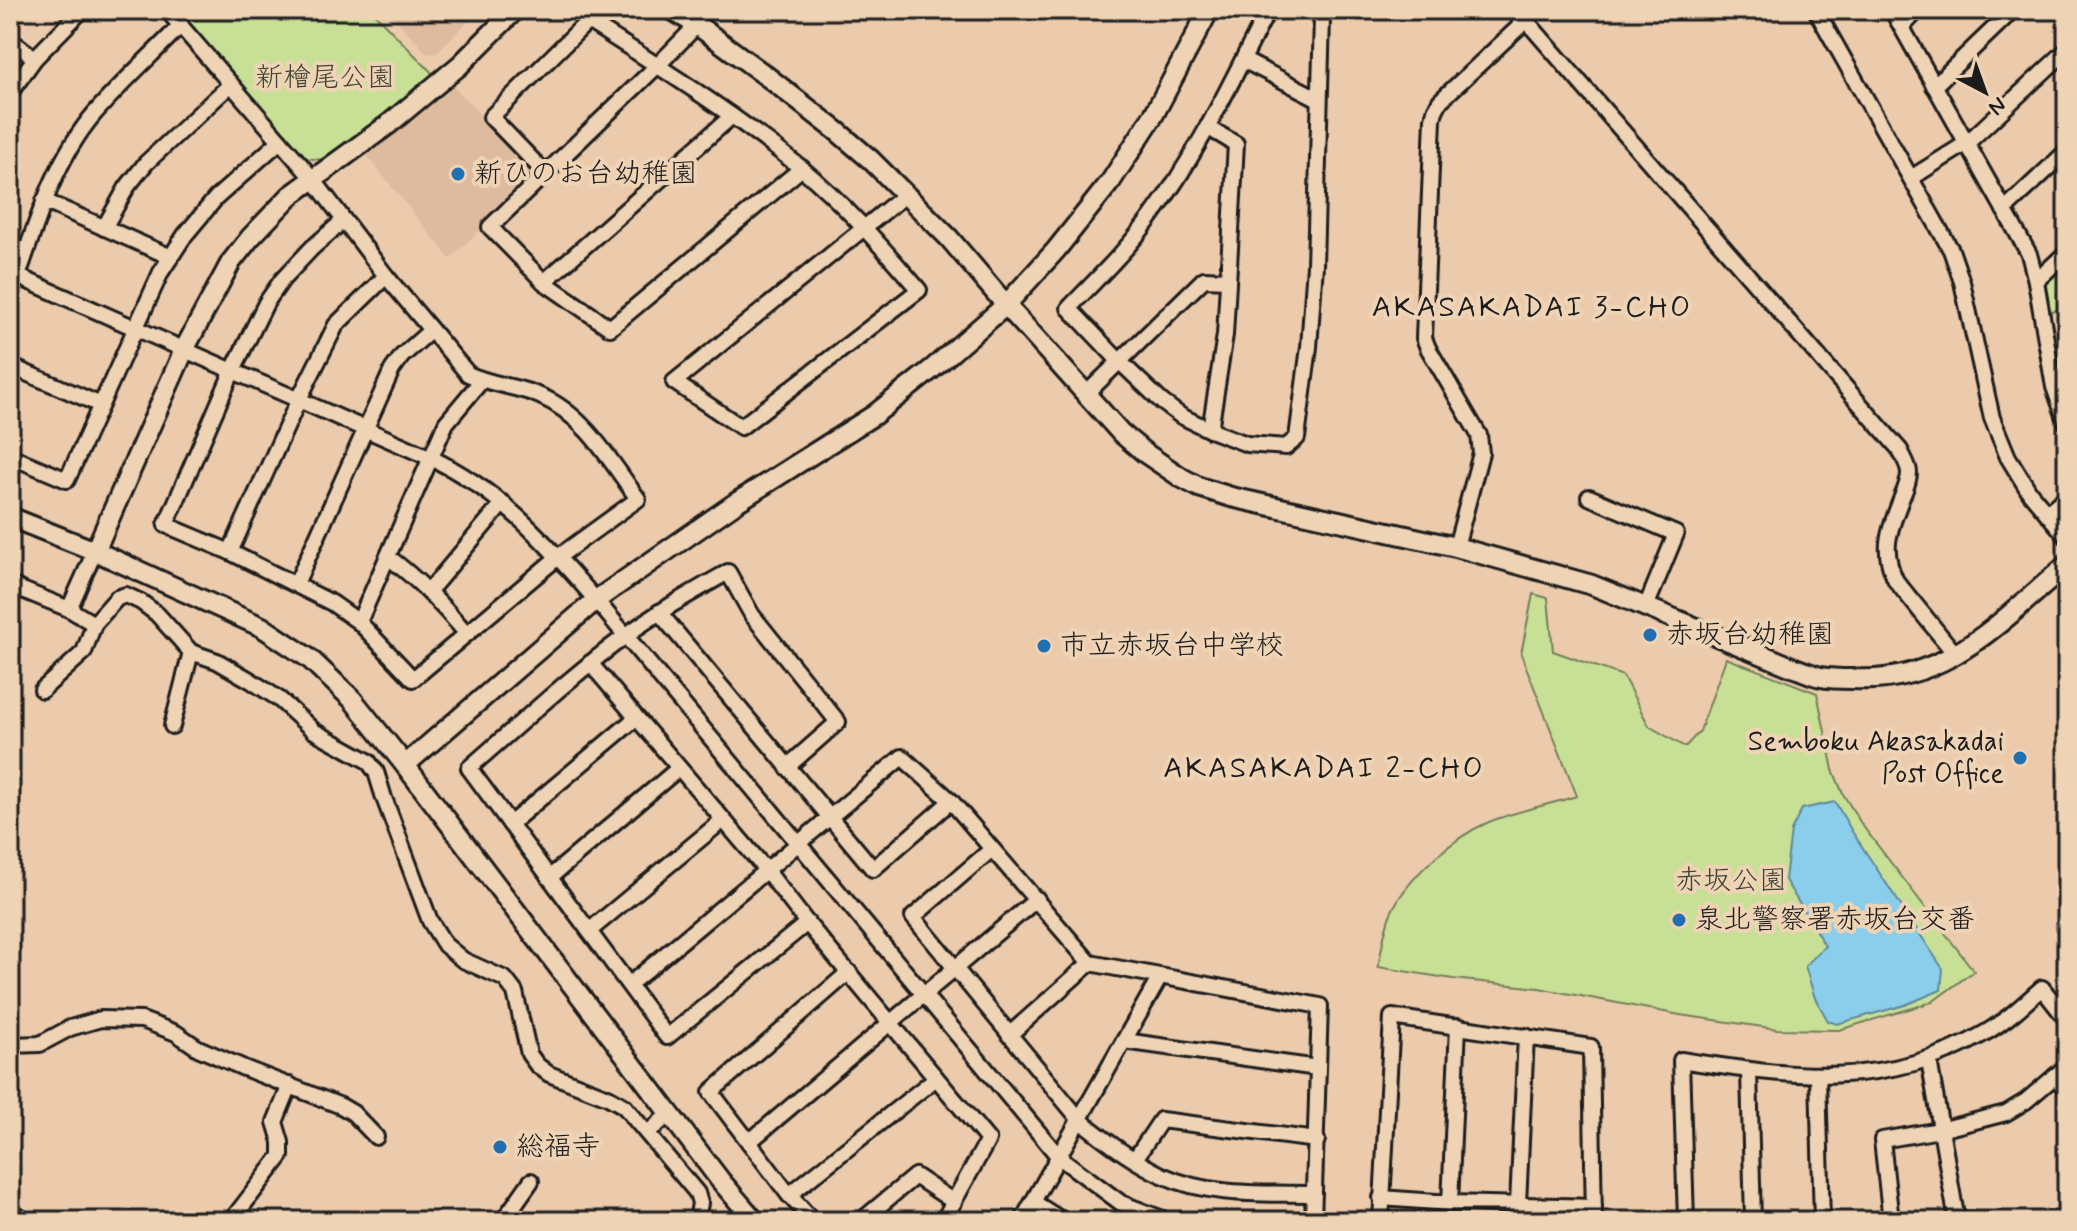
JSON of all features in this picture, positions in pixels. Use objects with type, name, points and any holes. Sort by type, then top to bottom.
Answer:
[{"type":"main road","points":[[10,1215],[18,1221]]},
{"type":"street","points":[[167,10],[313,179],[344,220],[386,276],[468,374],[539,395],[561,406],[599,446],[638,499],[558,557],[413,679],[359,622],[332,603],[230,552],[166,525],[233,370],[266,303],[282,280],[312,248],[344,220]]},
{"type":"street","points":[[69,609],[185,348],[231,262],[290,196],[389,124],[460,65],[515,10]]},
{"type":"street","points":[[672,10],[697,25],[837,131],[949,238],[1121,433],[1145,453],[1199,487],[1270,507],[1456,547],[1592,585],[1823,678],[1897,678],[1956,655],[2067,565]]},
{"type":"street","points":[[405,765],[596,600],[737,502],[874,415],[1006,305],[1056,250],[1111,181],[1153,116],[1209,10]]},
{"type":"street","points":[[1268,10],[1171,189],[1119,257],[1069,308],[1120,362],[1181,416],[1247,444],[1286,447],[1297,438],[1309,347],[1315,265],[1322,18],[1309,10]]},
{"type":"street","points":[[1816,10],[1951,250],[1962,282],[1992,418],[2008,457],[2030,493],[2067,537]]},
{"type":"street","points":[[1892,10],[2029,254],[2054,387],[2067,424]]},
{"type":"street","points":[[1902,27],[1918,10]]},
{"type":"street","points":[[1934,86],[2013,10]]},
{"type":"street","points":[[10,93],[35,58],[79,11]]},
{"type":"street","points":[[1456,547],[1481,444],[1479,435],[1424,338],[1433,119],[1440,101],[1511,36],[1519,27],[1523,13]]},
{"type":"street","points":[[1523,13],[1900,450],[1909,473],[1888,536],[1890,570],[1956,655]]},
{"type":"street","points":[[546,174],[491,117],[588,21],[658,65],[802,168],[864,228],[919,290],[741,427],[674,382],[722,344],[864,228],[906,194]]},
{"type":"street","points":[[181,25],[93,116],[68,153],[44,201],[14,275],[431,458],[458,471],[503,503],[596,600],[1059,1157],[1121,1203],[1168,1221]]},
{"type":"street","points":[[697,25],[490,227],[544,282],[610,328],[802,168]]},
{"type":"street","points":[[10,40],[35,58]]},
{"type":"street","points":[[1911,178],[1967,143],[2067,50]]},
{"type":"street","points":[[1243,60],[1319,99]]},
{"type":"street","points":[[104,228],[127,187],[146,163],[231,84]]},
{"type":"street","points":[[544,282],[732,116]]},
{"type":"street","points":[[1207,127],[1236,144],[1225,335],[1210,430]]},
{"type":"street","points":[[10,456],[67,480],[161,272],[185,235],[216,198],[280,141]]},
{"type":"street","points":[[2004,210],[2067,151]]},
{"type":"street","points":[[44,201],[171,257]]},
{"type":"street","points":[[2036,281],[2067,252]]},
{"type":"street","points":[[230,552],[336,325],[386,276]]},
{"type":"street","points":[[1086,394],[1204,279],[1228,280]]},
{"type":"street","points":[[296,584],[392,370],[402,356],[430,331]]},
{"type":"street","points":[[10,366],[101,405]]},
{"type":"street","points":[[359,622],[446,423],[482,380]]},
{"type":"street","points":[[2047,513],[2067,496]]},
{"type":"street","points":[[1589,497],[1676,534],[1646,607]]},
{"type":"street","points":[[429,591],[503,503]]},
{"type":"street","points":[[10,517],[95,551],[262,627],[310,659],[352,699],[405,765],[720,1180],[755,1221]]},
{"type":"street","points":[[388,557],[412,574],[467,634]]},
{"type":"street","points":[[787,767],[838,722],[752,615],[728,572],[624,636],[469,768],[667,1037],[807,923]]},
{"type":"street","points":[[10,585],[69,609],[94,624]]},
{"type":"street","points":[[42,690],[84,652],[94,624],[117,598],[126,595],[157,614],[191,652],[217,661],[250,680],[279,699],[314,731],[368,761],[376,772],[430,921],[445,945],[463,960],[505,979],[515,992],[529,1054],[537,1065],[549,1074],[624,1106],[697,1193],[700,1203],[697,1221]]},
{"type":"street","points":[[659,612],[873,869],[951,801]]},
{"type":"street","points":[[172,726],[191,652]]},
{"type":"street","points":[[590,663],[767,871],[988,1140],[943,1221]]},
{"type":"street","points":[[510,824],[636,718]]},
{"type":"street","points":[[630,984],[902,757],[951,801],[1090,963],[1320,1006],[1313,1221]]},
{"type":"street","points":[[549,878],[679,768]]},
{"type":"street","points":[[589,931],[723,820]]},
{"type":"street","points":[[992,849],[913,917],[1080,1120],[1162,1175],[1199,1187],[1237,1193],[1314,1194]]},
{"type":"street","points":[[749,1142],[1037,899]]},
{"type":"street","points":[[1009,1035],[1090,963]]},
{"type":"street","points":[[813,1221],[789,1195],[711,1092],[849,972]]},
{"type":"street","points":[[1022,1221],[1160,977]]},
{"type":"street","points":[[1686,1221],[1681,1060],[1749,1071],[1818,1077],[1877,1072],[1929,1060],[1986,1033],[2042,988],[2067,1020]]},
{"type":"street","points":[[1381,1198],[1518,1204],[1594,1214],[1591,1047],[1392,1017],[1381,1198],[1381,1221]]},
{"type":"street","points":[[10,1045],[40,1044],[70,1028],[101,1019],[142,1020],[176,1033],[198,1048],[244,1068],[341,1106],[353,1113],[376,1137]]},
{"type":"street","points":[[1450,1203],[1458,1026]]},
{"type":"street","points":[[1518,1204],[1526,1036]]},
{"type":"street","points":[[1124,1041],[1318,1068]]},
{"type":"street","points":[[1929,1060],[1957,1221]]},
{"type":"street","points":[[1749,1071],[1753,1221]]},
{"type":"street","points":[[1891,1221],[1882,1140],[1940,1130],[2006,1113],[2026,1101],[2061,1071],[2067,1091]]},
{"type":"street","points":[[1818,1077],[1822,1221]]},
{"type":"street","points":[[789,1195],[936,1078]]},
{"type":"street","points":[[231,1221],[281,1156],[281,1142],[275,1122],[290,1085]]},
{"type":"street","points":[[648,1133],[670,1113]]},
{"type":"street","points":[[1135,1159],[1161,1120],[1317,1140]]},
{"type":"street","points":[[861,1221],[915,1176],[954,1202]]},
{"type":"street","points":[[503,1221],[531,1181]]},
{"type":"street","points":[[1033,1202],[1063,1221]]},
{"type":"shaded area","points":[[387,10],[480,10],[436,53],[427,53]]},
{"type":"shaded area","name":"新ひのお台幼稚園","points":[[454,87],[534,171],[535,176],[450,259],[367,156]]},
{"type":"green space","name":"新檜尾公園","points":[[176,10],[371,10],[435,76],[384,119],[325,160],[304,158]]},
{"type":"green space","points":[[2067,262],[2067,308],[2046,312],[2042,286]]},
{"type":"green space","name":"赤坂公園","points":[[1533,594],[1548,598],[1553,651],[1623,676],[1649,726],[1685,747],[1700,731],[1726,658],[1817,693],[1833,770],[1843,794],[1862,825],[1974,971],[1932,1002],[1839,1030],[1777,1029],[1680,1015],[1539,988],[1378,967],[1391,913],[1408,886],[1432,860],[1489,822],[1577,796],[1521,654]]},
{"type":"water","points":[[1835,802],[1943,969],[1941,990],[1905,1005],[1837,1024],[1828,1021],[1815,998],[1805,966],[1825,946],[1785,880],[1791,831],[1802,809]]},
{"type":"place","name":"新ひのお台幼稚園","points":[[458,174]]},
{"type":"place","name":"赤坂台幼稚園","points":[[1650,635]]},
{"type":"place","name":"市立赤坂台中学校","points":[[1044,646]]},
{"type":"place","name":"Semboku Akasakadai Post Office","points":[[2020,758]]},
{"type":"place","name":"泉北警察署赤坂台交番","points":[[1679,920]]},
{"type":"place","name":"総福寺","points":[[500,1147]]},
{"type":"district","name":"AKASAKADAI 3-CHO","points":[[1532,307]]},
{"type":"district","name":"AKASAKADAI 2-CHO","points":[[1324,768]]}]
